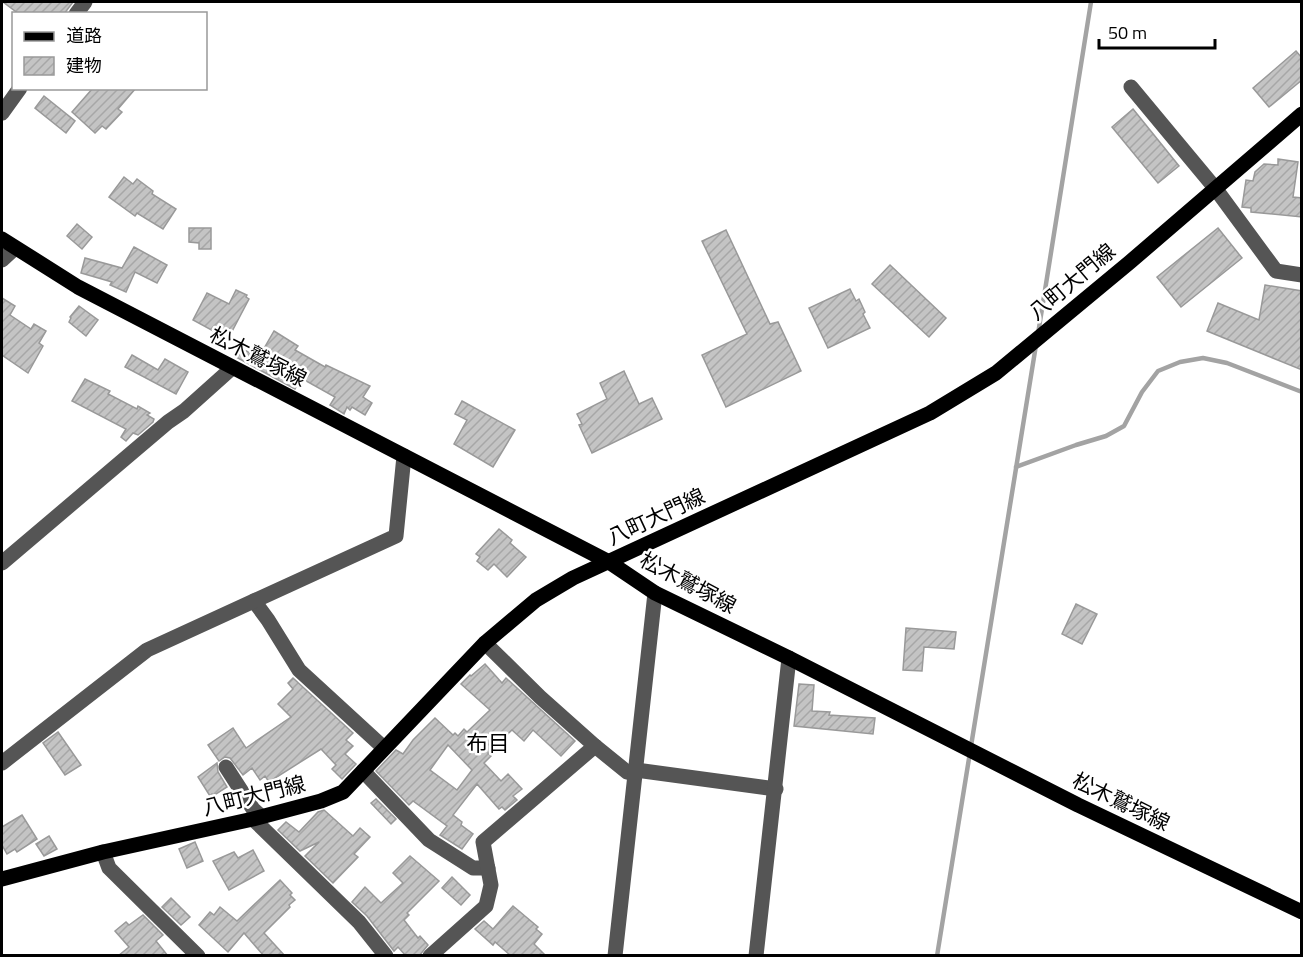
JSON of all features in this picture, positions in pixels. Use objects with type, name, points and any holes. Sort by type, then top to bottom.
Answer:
[{"type":"main road","name":"八町大門線","points":[[2,879],[103,852],[258,818],[321,801],[343,792],[485,643],[536,600],[573,578],[930,413],[996,373],[1302,114]]},
{"type":"main road","name":"松木鷲塚線","points":[[2,239],[78,287],[609,562],[655,593],[789,658],[1078,805],[1302,912]]},
{"type":"street","points":[[1131,87],[1215,188],[1276,271],[1302,275]]},
{"type":"street","points":[[2,112],[18,90]]},
{"type":"street","points":[[2,260],[15,248]]},
{"type":"street","points":[[2,563],[232,368]]},
{"type":"street","points":[[2,763],[147,651],[396,536],[404,456]]},
{"type":"street","points":[[615,956],[655,593]]},
{"type":"street","points":[[254,601],[299,670],[384,748]]},
{"type":"street","points":[[485,643],[540,697],[627,772],[776,789]]},
{"type":"street","points":[[756,956],[789,658]]},
{"type":"street","points":[[430,956],[486,906],[490,885],[483,842],[595,746]]},
{"type":"street","points":[[226,766],[258,818],[359,922],[386,956]]},
{"type":"street","points":[[363,771],[429,840],[473,868],[488,868]]},
{"type":"street","points":[[103,852],[109,868],[198,956]]},
{"type":"building","points":[[3,2],[73,2],[66,12],[16,12]]},
{"type":"building","points":[[1296,51],[1302,58],[1302,80],[1269,107],[1253,88]]},
{"type":"building","points":[[91,90],[134,90],[118,109],[122,112],[106,129],[102,126],[95,133],[72,112]]},
{"type":"building","points":[[44,96],[75,121],[66,133],[35,108]]},
{"type":"building","points":[[1133,109],[1179,166],[1158,183],[1112,127]]},
{"type":"building","points":[[1278,159],[1298,162],[1293,197],[1302,198],[1302,217],[1251,212],[1251,208],[1242,207],[1246,180],[1253,181],[1255,172],[1264,164],[1278,165]]},
{"type":"building","points":[[124,177],[133,184],[137,179],[153,191],[152,194],[176,209],[163,229],[137,213],[135,216],[109,197]]},
{"type":"building","points":[[77,224],[92,237],[82,249],[67,236]]},
{"type":"building","points":[[189,228],[211,228],[211,249],[199,249],[199,243],[189,242]]},
{"type":"building","points":[[1218,228],[1242,258],[1181,307],[1157,277]]},
{"type":"building","points":[[726,230],[770,324],[778,322],[801,371],[726,407],[702,355],[747,334],[702,241]]},
{"type":"building","points":[[134,247],[167,265],[157,283],[135,272],[126,292],[110,285],[112,282],[81,273],[85,258],[122,268]]},
{"type":"building","points":[[890,265],[946,318],[929,337],[872,284]]},
{"type":"building","points":[[1265,285],[1302,291],[1302,370],[1207,331],[1218,303],[1259,320]]},
{"type":"building","points":[[850,289],[856,301],[859,299],[870,328],[828,348],[809,308]]},
{"type":"building","points":[[236,290],[247,295],[249,299],[228,339],[193,320],[207,293],[229,304]]},
{"type":"building","points":[[2,298],[15,306],[10,315],[31,329],[34,324],[46,331],[39,343],[43,346],[28,373],[2,355]]},
{"type":"building","points":[[79,306],[98,320],[86,336],[69,322],[70,317]]},
{"type":"building","points":[[274,331],[298,346],[295,350],[325,367],[326,365],[370,386],[363,397],[372,403],[365,415],[352,407],[350,410],[347,407],[344,414],[330,405],[335,397],[301,378],[295,389],[234,356],[238,347],[259,357]]},
{"type":"building","points":[[132,355],[158,370],[165,359],[188,372],[176,394],[125,367]]},
{"type":"building","points":[[624,371],[639,404],[652,398],[662,419],[592,453],[579,425],[582,424],[577,414],[607,399],[600,383]]},
{"type":"building","points":[[85,379],[110,391],[108,394],[150,413],[147,415],[154,419],[153,422],[138,435],[133,433],[126,441],[121,437],[126,429],[72,401]]},
{"type":"building","points":[[462,401],[515,430],[493,467],[454,444],[467,420],[455,414]]},
{"type":"building","points":[[499,529],[526,557],[507,577],[494,564],[488,570],[477,561],[480,557],[476,554]]},
{"type":"building","points":[[1076,604],[1097,614],[1082,644],[1062,634]]},
{"type":"building","points":[[906,628],[956,632],[954,649],[924,647],[922,671],[903,670]]},
{"type":"building","points":[[485,664],[502,683],[506,678],[575,741],[561,756],[533,730],[524,741],[512,730],[488,753],[491,756],[484,763],[501,781],[508,774],[522,789],[513,796],[517,800],[505,810],[502,807],[499,809],[477,784],[453,815],[473,834],[462,849],[440,835],[447,826],[413,801],[409,805],[376,771],[396,750],[403,754],[413,740],[435,718],[453,735],[455,733],[458,736],[464,729],[467,732],[490,710],[461,684]],"holes":[[[448,745],[472,770],[457,790],[430,770]]]},
{"type":"building","points":[[293,678],[353,733],[346,740],[353,746],[345,754],[356,764],[342,779],[332,769],[336,765],[321,749],[269,782],[265,776],[260,780],[252,768],[243,775],[230,758],[225,757],[219,761],[208,745],[233,728],[246,748],[291,717],[278,704],[293,689],[288,683]]},
{"type":"building","points":[[799,684],[814,685],[812,711],[830,712],[829,715],[875,718],[873,734],[794,726]]},
{"type":"building","points":[[58,732],[81,765],[65,775],[43,743]]},
{"type":"building","points":[[217,763],[218,772],[227,787],[210,796],[198,777]]},
{"type":"building","points":[[376,799],[396,819],[391,824],[371,803]]},
{"type":"building","points":[[324,810],[353,836],[360,828],[370,837],[354,854],[358,857],[333,883],[305,856],[319,842],[300,851],[278,830],[286,822],[299,832],[318,812]]},
{"type":"building","points":[[22,815],[37,839],[17,852],[15,849],[7,854],[2,845],[2,827]]},
{"type":"building","points":[[49,836],[57,849],[44,856],[36,844]]},
{"type":"building","points":[[195,842],[203,861],[187,868],[179,849]]},
{"type":"building","points":[[253,850],[264,871],[229,890],[213,861],[234,852],[238,858]]},
{"type":"building","points":[[410,856],[439,881],[407,913],[409,915],[404,920],[418,938],[420,936],[428,945],[419,956],[406,956],[398,947],[394,951],[367,916],[352,902],[365,887],[381,903],[403,883],[393,873]]},
{"type":"building","points":[[452,877],[470,895],[461,905],[442,888]]},
{"type":"building","points":[[280,880],[295,900],[264,933],[285,956],[264,956],[244,933],[228,952],[199,925],[210,912],[214,915],[220,907],[237,921]]},
{"type":"building","points":[[171,898],[190,917],[181,925],[162,907]]},
{"type":"building","points":[[513,906],[538,927],[536,929],[542,934],[534,944],[546,956],[511,956],[495,942],[493,945],[475,929],[484,921],[493,929]]},
{"type":"building","points":[[143,915],[163,935],[156,941],[168,956],[118,956],[129,947],[115,931],[126,922],[129,925]]},
{"type":"waterway","points":[[1038,334],[1091,2]]},
{"type":"waterway","points":[[937,956],[1036,345]]},
{"type":"waterway","points":[[1016,467],[1106,436],[1124,426],[1142,392],[1158,371],[1180,362],[1203,358],[1227,363],[1302,392]]},
{"type":"district","name":"布目","points":[[488,743]]}]
